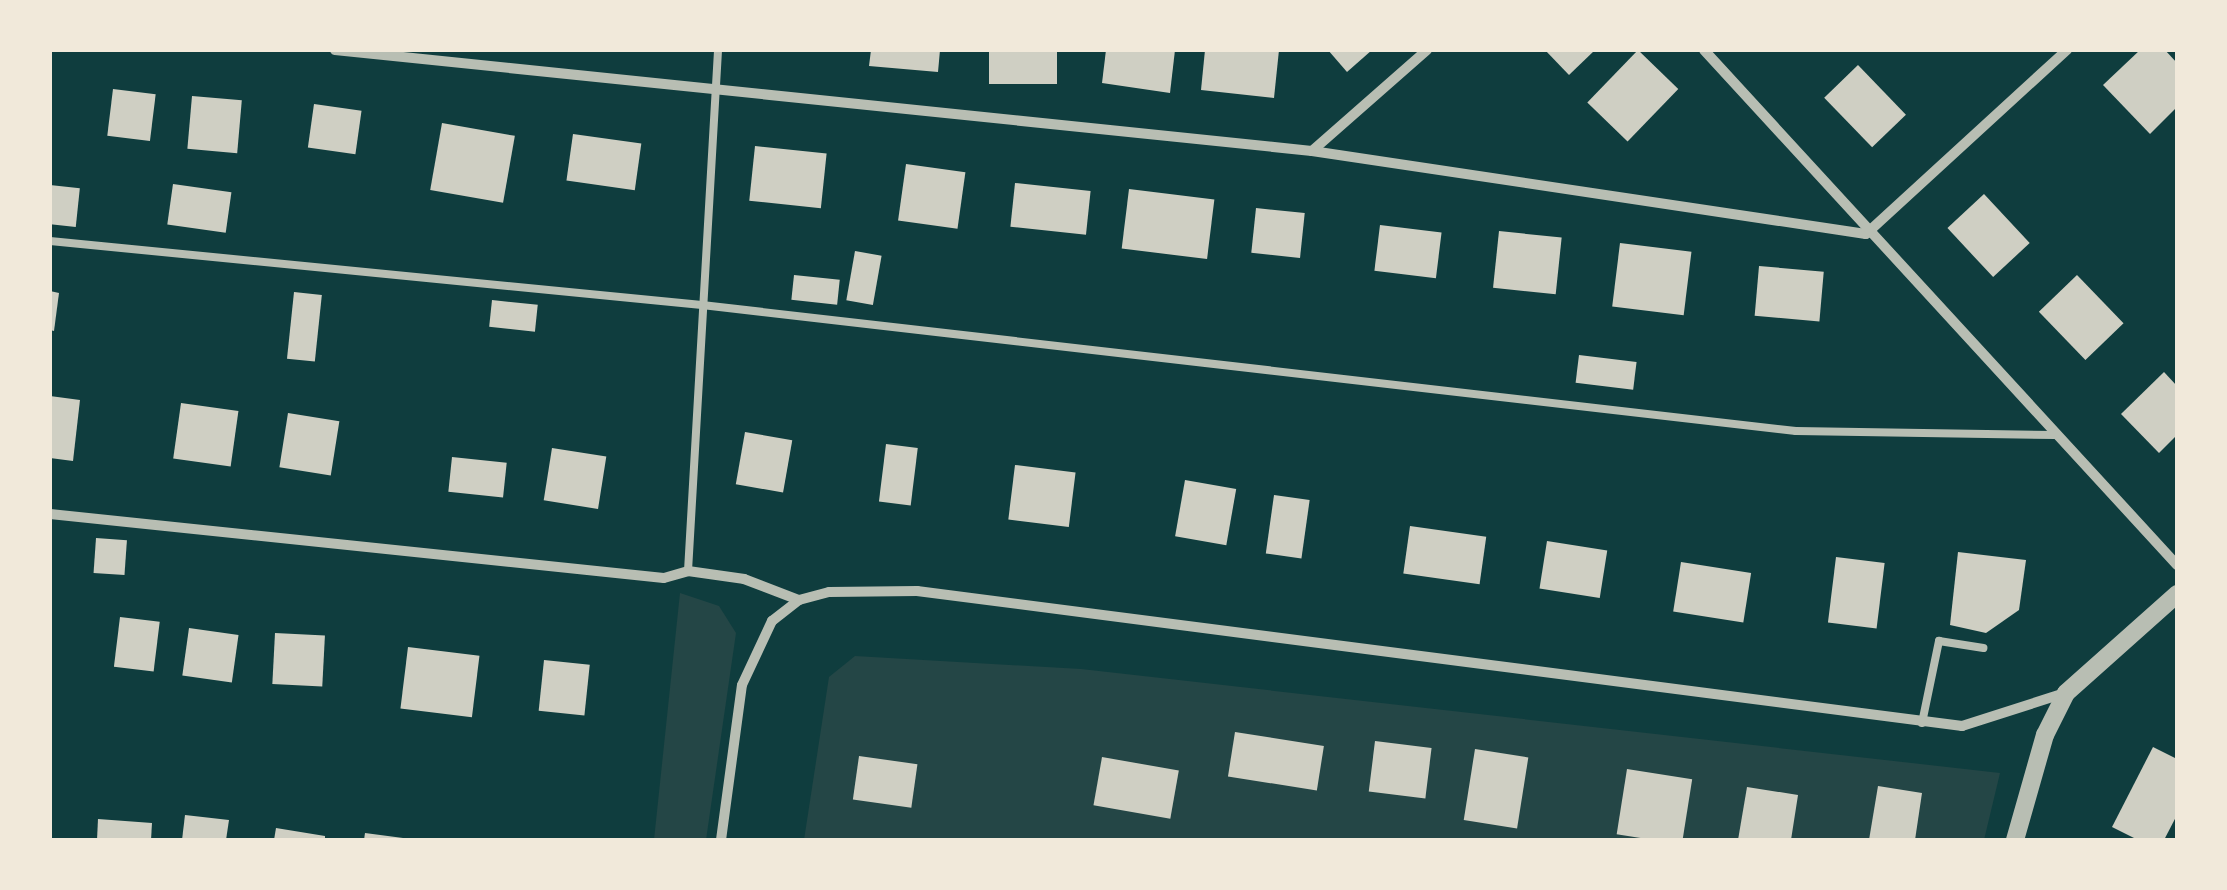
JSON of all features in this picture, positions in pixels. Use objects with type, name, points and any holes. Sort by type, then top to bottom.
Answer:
[{"type":"street","points":[[335,50],[1312,151],[1866,234]]},
{"type":"street","points":[[1312,151],[1427,50]]},
{"type":"street","points":[[1704,50],[1866,234],[2177,565]]},
{"type":"street","points":[[1866,234],[2067,50]]},
{"type":"street","points":[[50,514],[664,578],[688,572],[744,579],[799,600]]},
{"type":"street","points":[[721,840],[742,686],[772,621],[799,600],[829,592],[917,591],[1922,723],[1962,726],[2066,693]]},
{"type":"street","points":[[2015,840],[2045,735],[2066,693],[2177,594]]},
{"type":"lane","points":[[688,572],[718,50]]},
{"type":"lane","points":[[50,240],[702,306],[1796,431],[2055,435]]},
{"type":"lane","points":[[1922,723],[1938,641],[1983,648]]},
{"type":"shaded area","points":[[680,593],[719,606],[736,633],[706,840],[654,840]]},
{"type":"shaded area","points":[[855,656],[1081,669],[2000,773],[1984,840],[804,840],[829,677]]},
{"type":"building","points":[[871,50],[940,50],[938,72],[869,66]]},
{"type":"building","points":[[989,50],[1057,50],[1057,84],[989,84]]},
{"type":"building","points":[[1106,50],[1175,50],[1170,93],[1102,83]]},
{"type":"building","points":[[1205,50],[1279,50],[1274,98],[1201,90]]},
{"type":"building","points":[[1328,50],[1372,50],[1347,72]]},
{"type":"building","points":[[1545,50],[1595,50],[1569,75]]},
{"type":"building","points":[[1638,50],[1678,89],[1628,141],[1587,103]]},
{"type":"building","points":[[2140,50],[2165,50],[2177,63],[2177,107],[2150,134],[2103,85]]},
{"type":"building","points":[[1858,65],[1906,115],[1872,147],[1824,98]]},
{"type":"building","points":[[113,89],[156,94],[150,141],[107,136]]},
{"type":"building","points":[[192,96],[242,100],[237,153],[187,149]]},
{"type":"building","points":[[314,104],[362,111],[355,154],[308,148]]},
{"type":"building","points":[[442,123],[515,136],[503,203],[430,190]]},
{"type":"building","points":[[573,134],[641,144],[635,190],[566,181]]},
{"type":"building","points":[[755,146],[827,154],[821,208],[749,201]]},
{"type":"building","points":[[906,164],[965,172],[957,229],[898,220]]},
{"type":"building","points":[[1015,183],[1091,191],[1086,235],[1010,227]]},
{"type":"building","points":[[173,184],[231,192],[226,233],[167,225]]},
{"type":"building","points":[[50,185],[80,188],[76,227],[50,224]]},
{"type":"building","points":[[1129,189],[1214,199],[1207,259],[1122,249]]},
{"type":"building","points":[[1984,194],[2030,243],[1993,277],[1947,228]]},
{"type":"building","points":[[1256,208],[1305,213],[1300,258],[1251,253]]},
{"type":"building","points":[[1380,225],[1442,233],[1436,278],[1374,271]]},
{"type":"building","points":[[1499,231],[1562,238],[1556,294],[1493,288]]},
{"type":"building","points":[[1620,243],[1691,252],[1684,315],[1612,307]]},
{"type":"building","points":[[855,251],[882,256],[873,305],[846,300]]},
{"type":"building","points":[[1759,266],[1824,272],[1819,321],[1755,316]]},
{"type":"building","points":[[794,275],[840,280],[837,305],[791,300]]},
{"type":"building","points":[[2077,275],[2124,323],[2085,360],[2039,312]]},
{"type":"building","points":[[50,291],[59,293],[54,331],[50,330]]},
{"type":"building","points":[[294,292],[322,295],[315,362],[287,359]]},
{"type":"building","points":[[492,300],[538,305],[535,332],[489,327]]},
{"type":"building","points":[[1579,355],[1637,362],[1633,390],[1576,383]]},
{"type":"building","points":[[2164,372],[2177,386],[2177,435],[2159,453],[2121,414]]},
{"type":"building","points":[[50,396],[80,400],[73,461],[50,458]]},
{"type":"building","points":[[181,403],[238,411],[231,467],[173,458]]},
{"type":"building","points":[[288,413],[339,421],[331,475],[279,467]]},
{"type":"building","points":[[745,432],[792,440],[783,493],[736,484]]},
{"type":"building","points":[[886,444],[918,448],[911,505],[879,502]]},
{"type":"building","points":[[552,448],[606,457],[598,509],[544,500]]},
{"type":"building","points":[[452,457],[507,463],[503,498],[448,492]]},
{"type":"building","points":[[1015,465],[1076,472],[1069,527],[1008,520]]},
{"type":"building","points":[[1185,480],[1236,489],[1226,545],[1175,536]]},
{"type":"building","points":[[1274,495],[1310,500],[1301,558],[1266,553]]},
{"type":"building","points":[[1410,526],[1486,537],[1480,584],[1403,574]]},
{"type":"building","points":[[96,538],[127,540],[124,575],[94,573]]},
{"type":"building","points":[[1547,541],[1607,551],[1600,598],[1539,588]]},
{"type":"building","points":[[1958,552],[2026,560],[2019,610],[1986,633],[1950,625]]},
{"type":"building","points":[[1836,557],[1885,563],[1877,628],[1828,623]]},
{"type":"building","points":[[1681,562],[1751,573],[1743,622],[1673,611]]},
{"type":"building","points":[[120,617],[160,622],[154,672],[114,667]]},
{"type":"building","points":[[189,628],[239,635],[232,682],[182,676]]},
{"type":"building","points":[[275,633],[325,636],[322,687],[272,684]]},
{"type":"building","points":[[408,647],[479,656],[472,717],[400,709]]},
{"type":"building","points":[[544,660],[590,665],[584,716],[539,711]]},
{"type":"building","points":[[1235,732],[1324,746],[1317,791],[1228,776]]},
{"type":"building","points":[[1375,741],[1432,748],[1425,799],[1369,792]]},
{"type":"building","points":[[2153,747],[2177,759],[2177,815],[2164,840],[2138,840],[2112,827]]},
{"type":"building","points":[[1475,749],[1528,757],[1517,829],[1464,820]]},
{"type":"building","points":[[859,756],[917,764],[911,808],[853,800]]},
{"type":"building","points":[[1102,757],[1179,771],[1170,819],[1093,805]]},
{"type":"building","points":[[1627,769],[1692,779],[1683,840],[1617,834]]},
{"type":"building","points":[[1878,786],[1922,793],[1915,840],[1869,840]]},
{"type":"building","points":[[1747,787],[1798,795],[1791,840],[1738,840]]},
{"type":"building","points":[[185,815],[229,820],[226,840],[182,840]]},
{"type":"building","points":[[98,819],[152,823],[151,840],[97,840]]},
{"type":"building","points":[[276,828],[325,836],[325,840],[274,840]]},
{"type":"building","points":[[365,833],[403,838],[403,840],[364,840]]}]
